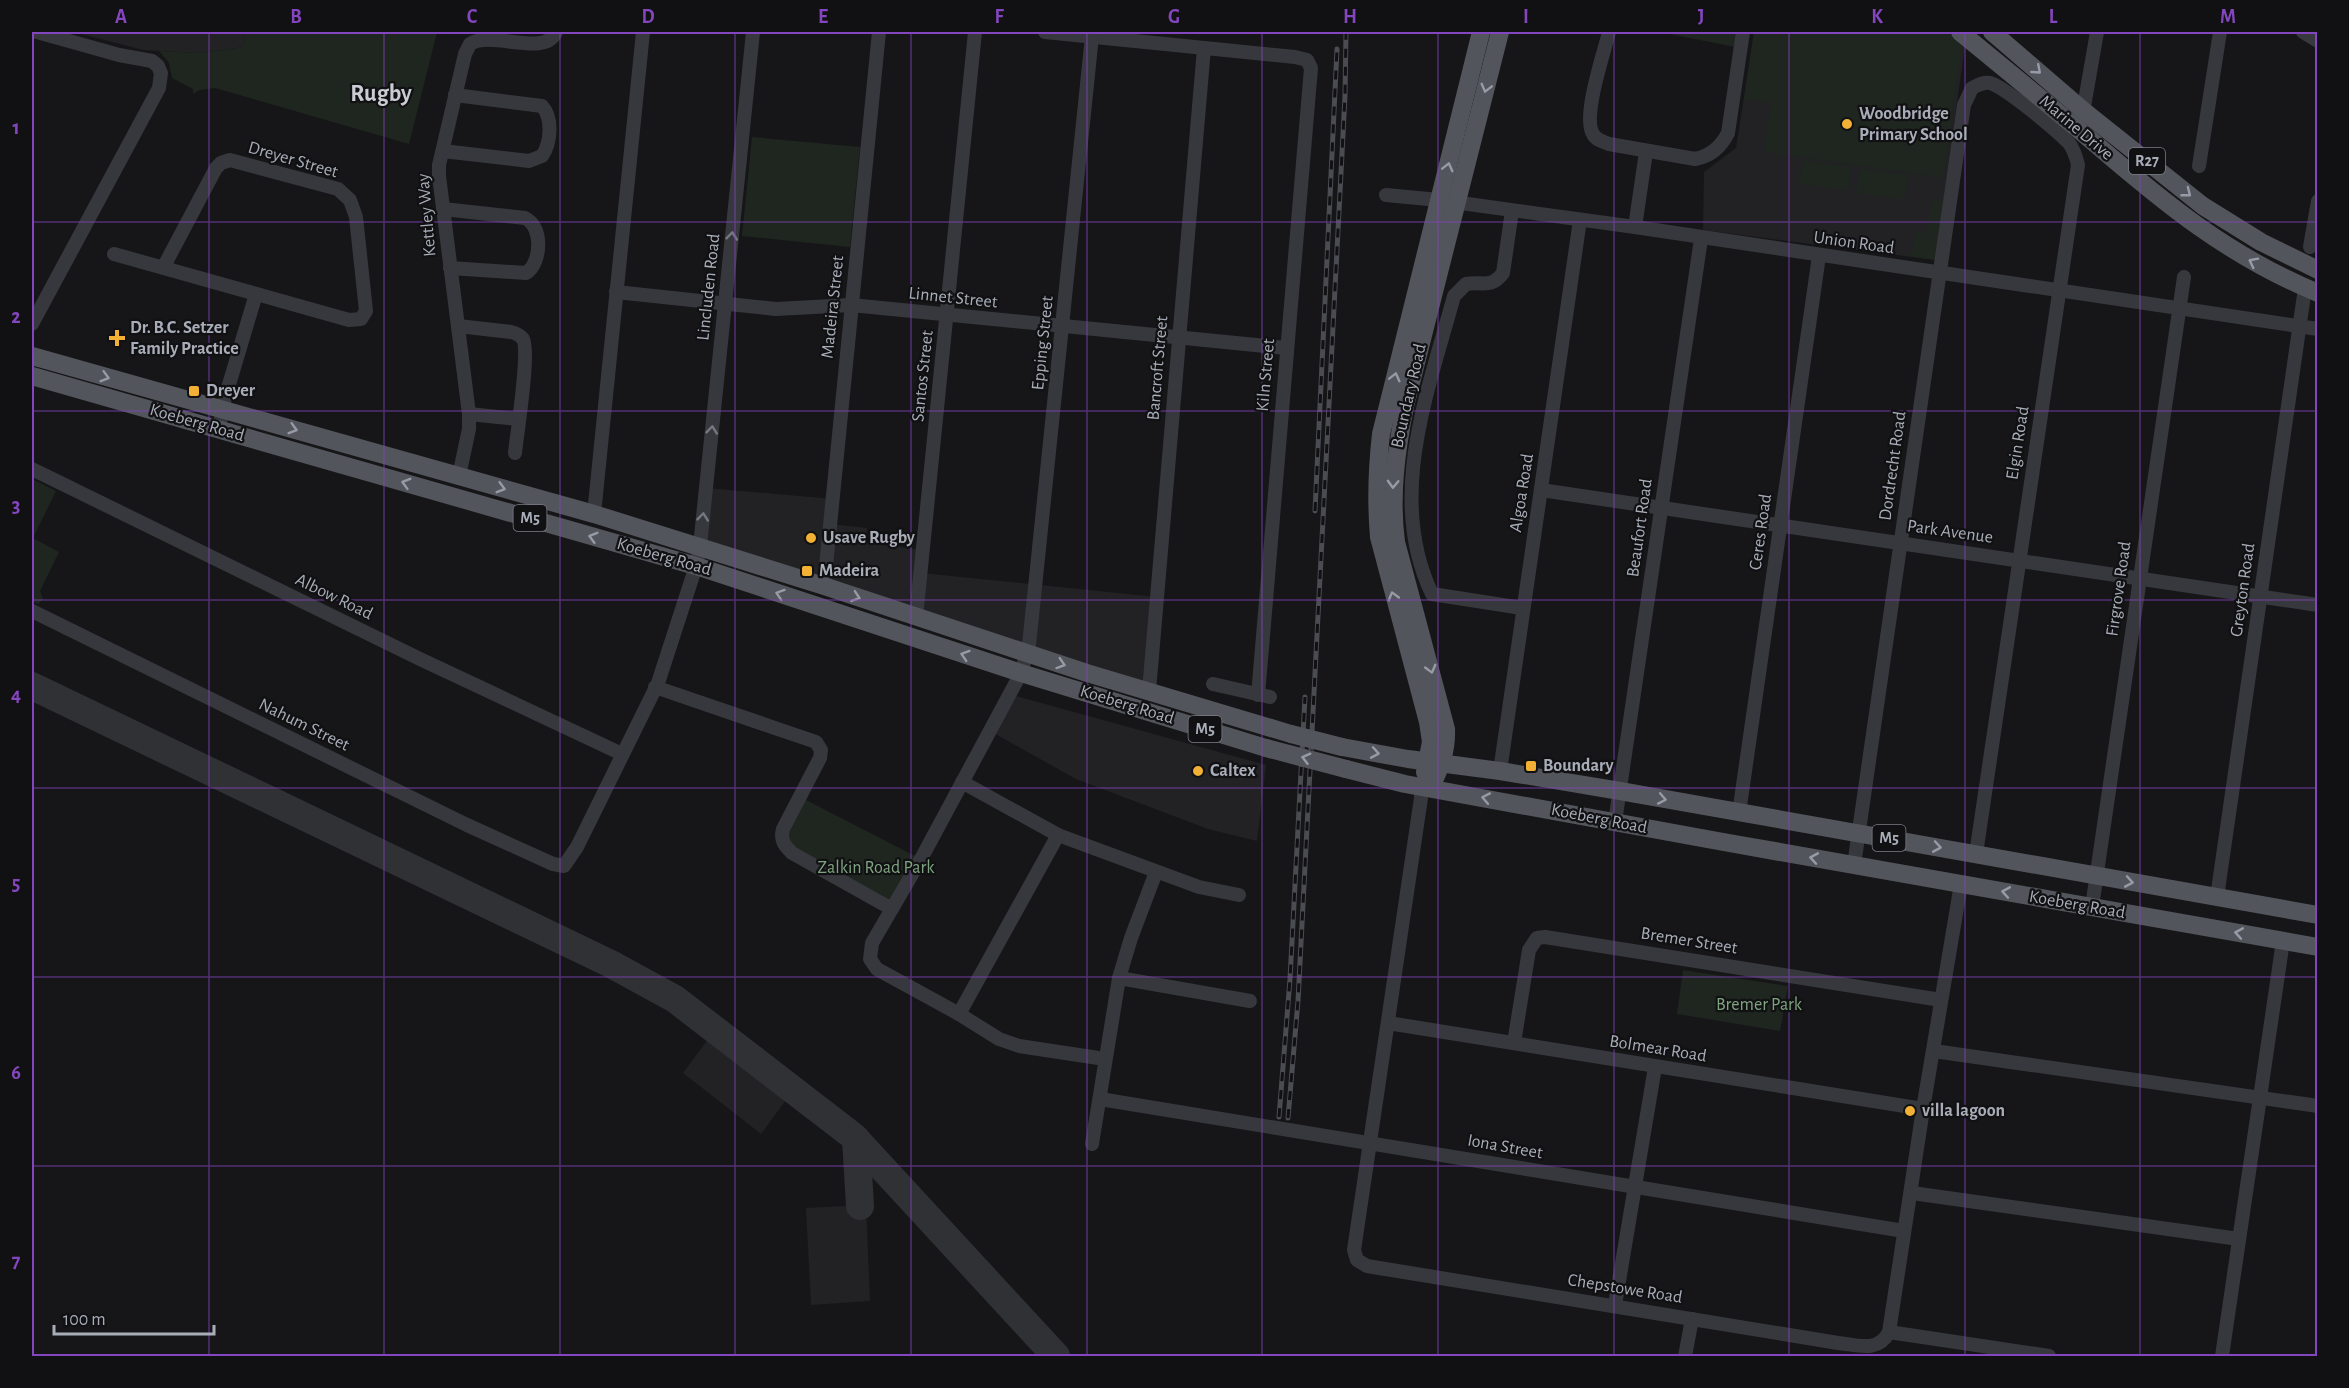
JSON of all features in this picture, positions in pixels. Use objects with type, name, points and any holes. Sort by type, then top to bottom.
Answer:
[{"type":"main road","name":"Boundary Road","points":[[1448,201],[1481,32]]},
{"type":"main road","name":"Boundary Road","points":[[1424,790],[1435,762],[1428,722],[1384,563],[1379,537],[1376,483],[1381,434],[1448,201],[1500,32]]},
{"type":"main road","name":"Marine Drive","points":[[1960,32],[2223,220],[2277,251],[2318,270]]},
{"type":"main road","name":"Marine Drive","points":[[1992,32],[2170,207],[2247,260],[2311,290]]},
{"type":"main road","name":"Koeberg Road","points":[[34,354],[223,410],[594,514],[700,546],[1149,692],[1266,728],[1342,747],[1620,791],[2318,915]]},
{"type":"main road","name":"Koeberg Road","points":[[33,380],[218,429],[696,566],[1020,673],[1266,748],[1424,790],[2318,947]]},
{"type":"street","points":[[32,324],[159,88],[162,77],[158,66],[146,59],[119,55],[36,32]]},
{"type":"street","name":"Kettley Way","points":[[459,476],[467,439],[469,414],[439,176],[455,95],[465,54],[470,44],[484,38],[537,44],[549,40],[556,32]]},
{"type":"street","points":[[594,514],[643,32]]},
{"type":"street","name":"Lincluden Road","points":[[564,866],[577,848],[658,683],[696,566],[726,304],[753,32]]},
{"type":"street","name":"Madeira Street","points":[[824,586],[879,32]]},
{"type":"street","name":"Santos Street","points":[[916,617],[975,32]]},
{"type":"street","points":[[1045,32],[1204,48]]},
{"type":"street","points":[[1609,32],[1588,115],[1593,135],[1609,144],[1695,159],[1705,157],[1723,144],[1728,133],[1743,32]]},
{"type":"street","points":[[2081,120],[2097,32]]},
{"type":"street","points":[[2199,166],[2220,32]]},
{"type":"street","points":[[2303,32],[2318,40]]},
{"type":"street","name":"Epping Street","points":[[959,1014],[877,969],[870,959],[872,943],[962,782],[1020,673],[1027,653],[1092,36]]},
{"type":"street","name":"Kiln Street","points":[[1204,48],[1295,57],[1307,60],[1311,68],[1286,348],[1264,696],[1213,684]]},
{"type":"street","name":"Bancroft Street","points":[[1149,692],[1204,48]]},
{"type":"street","name":"Dordrecht Road","points":[[1854,865],[1965,98],[1972,88],[1984,83]]},
{"type":"street","name":"Elgin Road","points":[[1976,854],[2018,560],[2078,174],[2076,154],[2070,144],[2008,94],[1992,84],[1984,83]]},
{"type":"street","points":[[443,151],[529,161],[542,156],[547,145],[550,120],[542,106],[455,95]]},
{"type":"street","points":[[1635,228],[1646,152]]},
{"type":"street","name":"Dreyer Street","points":[[114,254],[163,268],[349,320],[357,320],[364,316],[366,307],[356,217],[350,200],[338,189],[230,160],[221,163],[198,200],[163,268]]},
{"type":"street","name":"Union Road","points":[[1386,195],[1448,201],[2318,329]]},
{"type":"street","points":[[2310,247],[2318,201]]},
{"type":"street","points":[[443,209],[525,218],[535,225],[538,237],[534,265],[526,273],[450,268]]},
{"type":"street","points":[[1512,211],[1503,273],[1491,284],[1466,284],[1454,296],[1417,437],[1410,494],[1415,545],[1432,594],[1522,608]]},
{"type":"street","name":"Algoa Road","points":[[1500,771],[1580,220]]},
{"type":"street","name":"Beaufort Road","points":[[1615,822],[1701,239]]},
{"type":"street","name":"Ceres Road","points":[[1739,813],[1819,256]]},
{"type":"street","name":"Firgrove Road","points":[[2092,907],[2184,277]]},
{"type":"street","name":"Greyton Road","points":[[2217,897],[2298,326],[2311,290]]},
{"type":"street","name":"Linnet Street","points":[[616,292],[776,309],[851,305],[1286,348]]},
{"type":"street","points":[[218,429],[256,294]]},
{"type":"street","points":[[458,326],[511,332],[519,334],[523,339],[525,355],[515,453]]},
{"type":"street","points":[[469,414],[518,419]]},
{"type":"street","name":"Albow Road","points":[[32,469],[430,664],[622,754]]},
{"type":"street","name":"Park Avenue","points":[[1541,490],[2318,605]]},
{"type":"street","name":"Nahum Street","points":[[32,611],[467,825],[554,864],[564,866]]},
{"type":"street","points":[[655,687],[814,739],[827,747],[783,829],[782,840],[792,853],[892,909]]},
{"type":"street","points":[[962,782],[1058,835],[1199,887],[1239,895]]},
{"type":"street","points":[[1369,1143],[1424,790]]},
{"type":"street","points":[[1058,835],[959,1014],[986,1032],[1019,1046],[1105,1059]]},
{"type":"street","points":[[1092,1144],[1119,978],[1131,938],[1156,872]]},
{"type":"street","points":[[1961,884],[1923,1109],[1889,1332],[2049,1356]]},
{"type":"street","name":"Bremer Street","points":[[1514,1043],[1529,950],[1537,938],[1545,937],[1941,1000]]},
{"type":"street","points":[[2222,1356],[2283,941]]},
{"type":"street","points":[[1119,978],[1250,1002]]},
{"type":"street","name":"Bolmear Road","points":[[1388,1023],[1923,1109]]},
{"type":"street","points":[[1934,1051],[2318,1106]]},
{"type":"street","points":[[1615,1305],[1655,1067]]},
{"type":"street","name":"Iona Street","points":[[1100,1099],[1904,1231]]},
{"type":"street","name":"Chepstowe Road","points":[[1369,1143],[1354,1255],[1361,1264],[1869,1347],[1885,1340],[1889,1332]]},
{"type":"street","points":[[1912,1193],[2239,1239]]},
{"type":"street","points":[[1685,1356],[1692,1319]]},
{"type":"shaded area","points":[[74,32],[245,32],[244,47],[199,53],[143,50]]},
{"type":"shaded area","name":"Woodbridge Primary School","points":[[1754,32],[1947,32],[1965,46],[1935,260],[1703,230],[1704,172],[1736,148]]},
{"type":"shaded area","points":[[706,488],[833,499],[831,524],[867,528],[866,543],[924,550],[922,573],[1157,597],[1149,691],[700,546]]},
{"type":"shaded area","points":[[1009,694],[1266,765],[1257,841],[1208,829],[1076,779],[990,731]]},
{"type":"shaded area","points":[[715,1030],[793,1090],[761,1134],[683,1073]]},
{"type":"shaded area","points":[[866,1205],[870,1301],[811,1305],[806,1208]]},
{"type":"green space","points":[[245,32],[437,32],[409,144],[215,88],[200,90],[193,94],[193,89],[172,78],[169,63],[159,51],[199,53],[244,47]]},
{"type":"green space","points":[[1660,32],[1743,32],[1740,48]]},
{"type":"green space","points":[[1754,32],[1947,32],[1962,44],[1943,178],[1764,152],[1771,103],[1744,99]]},
{"type":"green space","points":[[752,137],[860,147],[850,247],[742,236]]},
{"type":"green space","points":[[1803,160],[1851,167],[1848,191],[1799,184]]},
{"type":"green space","points":[[1859,169],[1908,175],[1904,200],[1856,193]]},
{"type":"green space","points":[[1932,198],[1943,200],[1935,260],[1908,256],[1908,252],[1912,252],[1915,232],[1927,233]]},
{"type":"green space","points":[[32,479],[56,491],[33,538],[59,552],[40,591],[43,600],[38,604],[32,601]]},
{"type":"green space","name":"Zalkin Road Park","points":[[802,798],[921,859],[891,908],[784,846]]},
{"type":"green space","name":"Bremer Park","points":[[1683,970],[1788,986],[1780,1031],[1677,1014]]},
{"type":"taxiway","points":[[32,686],[611,964],[675,999],[853,1136],[1056,1356]]},
{"type":"taxiway","points":[[856,1139],[860,1206]]},
{"type":"railway","points":[[1288,1118],[1298,1001],[1345,96],[1346,32]]},
{"type":"railway","points":[[1315,511],[1337,49]]},
{"type":"railway","points":[[1279,1117],[1290,979],[1305,697]]},
{"type":"place","name":"Woodbridge Primary School","points":[[1847,124]]},
{"type":"place","name":"Dr. B.C. Setzer Family Practice","points":[[117,338]]},
{"type":"place","name":"Dreyer","points":[[194,391]]},
{"type":"place","name":"Usave Rugby","points":[[811,538]]},
{"type":"place","name":"Madeira","points":[[807,571]]},
{"type":"place","name":"Boundary","points":[[1531,766]]},
{"type":"place","name":"Caltex","points":[[1198,771]]},
{"type":"place","name":"villa lagoon","points":[[1910,1111]]},
{"type":"district","name":"Rugby","points":[[381,94]]}]
